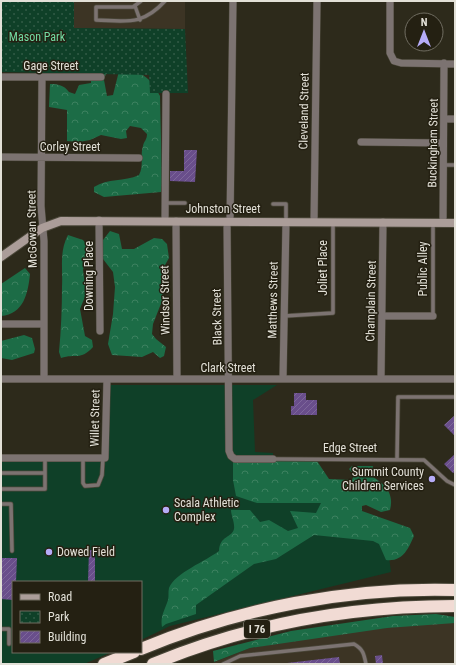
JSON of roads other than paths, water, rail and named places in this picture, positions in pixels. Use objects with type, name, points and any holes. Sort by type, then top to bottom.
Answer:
[{"type":"highway","name":"I 76","points":[[142,649],[223,620],[300,602],[379,591],[455,590]]},
{"type":"highway","name":"I 76","points":[[153,664],[234,636],[308,618],[385,608],[455,606]]},
{"type":"highway","points":[[104,664],[132,653]]},
{"type":"main road","name":"Johnston Street","points":[[1,257],[42,228],[61,221],[455,223]]},
{"type":"street","name":"Black Street","points":[[233,1],[228,221],[229,451],[231,456],[235,459]]},
{"type":"street","name":"Cleveland Street","points":[[314,222],[317,1]]},
{"type":"street","points":[[390,1],[389,48],[392,59],[401,63],[455,64]]},
{"type":"street","name":"Buckingham Street","points":[[443,223],[444,64]]},
{"type":"street","name":"Gage Street","points":[[1,77],[101,77]]},
{"type":"street","name":"McGowan Street","points":[[42,77],[44,379]]},
{"type":"street","points":[[165,221],[166,94]]},
{"type":"street","points":[[444,119],[455,119]]},
{"type":"street","points":[[361,142],[443,143]]},
{"type":"street","name":"Corley Street","points":[[1,157],[139,158]]},
{"type":"street","name":"Downing Place","points":[[99,220],[100,331]]},
{"type":"street","name":"Windsor Street","points":[[176,221],[177,378]]},
{"type":"street","name":"Matthews Street","points":[[283,378],[286,222]]},
{"type":"street","name":"Champlain Street","points":[[381,379],[383,222]]},
{"type":"street","points":[[382,316],[433,316]]},
{"type":"street","points":[[1,324],[44,324]]},
{"type":"street","name":"Clark Street","points":[[1,379],[455,379]]},
{"type":"street","name":"Willet Street","points":[[104,458],[107,379]]},
{"type":"street","points":[[1,458],[104,458]]},
{"type":"street","name":"Edge Street","points":[[235,459],[273,459]]},
{"type":"lane","points":[[141,1],[135,6],[96,7],[96,20],[140,20],[150,15],[165,1]]},
{"type":"lane","points":[[135,6],[140,20]]},
{"type":"lane","points":[[443,165],[455,165]]},
{"type":"lane","points":[[165,203],[185,203]]},
{"type":"lane","points":[[273,204],[286,204],[286,222]]},
{"type":"lane","name":"Joliet Place","points":[[284,316],[333,313],[333,222]]},
{"type":"lane","name":"Public Alley","points":[[433,222],[433,316]]},
{"type":"lane","points":[[397,460],[398,396],[455,397]]},
{"type":"lane","points":[[1,489],[45,489],[45,458]]},
{"type":"lane","points":[[83,458],[83,483],[88,486],[98,485],[101,482],[104,458]]},
{"type":"lane","name":"Edge Street","points":[[273,459],[424,460],[448,481],[455,485]]},
{"type":"lane","points":[[1,473],[45,473]]},
{"type":"lane","points":[[1,504],[11,504],[12,551]]},
{"type":"lane","points":[[1,629],[9,629],[9,644]]},
{"type":"lane","points":[[223,664],[240,656],[354,644],[361,648],[366,664]]},
{"type":"place","name":"Summit County Children Services","points":[[432,479]]},
{"type":"place","name":"Scala Athletic Complex","points":[[166,510]]},
{"type":"place","name":"Dowed Field","points":[[49,552]]},
{"type":"park label","name":"Mason Park","points":[[37,37]]}]
